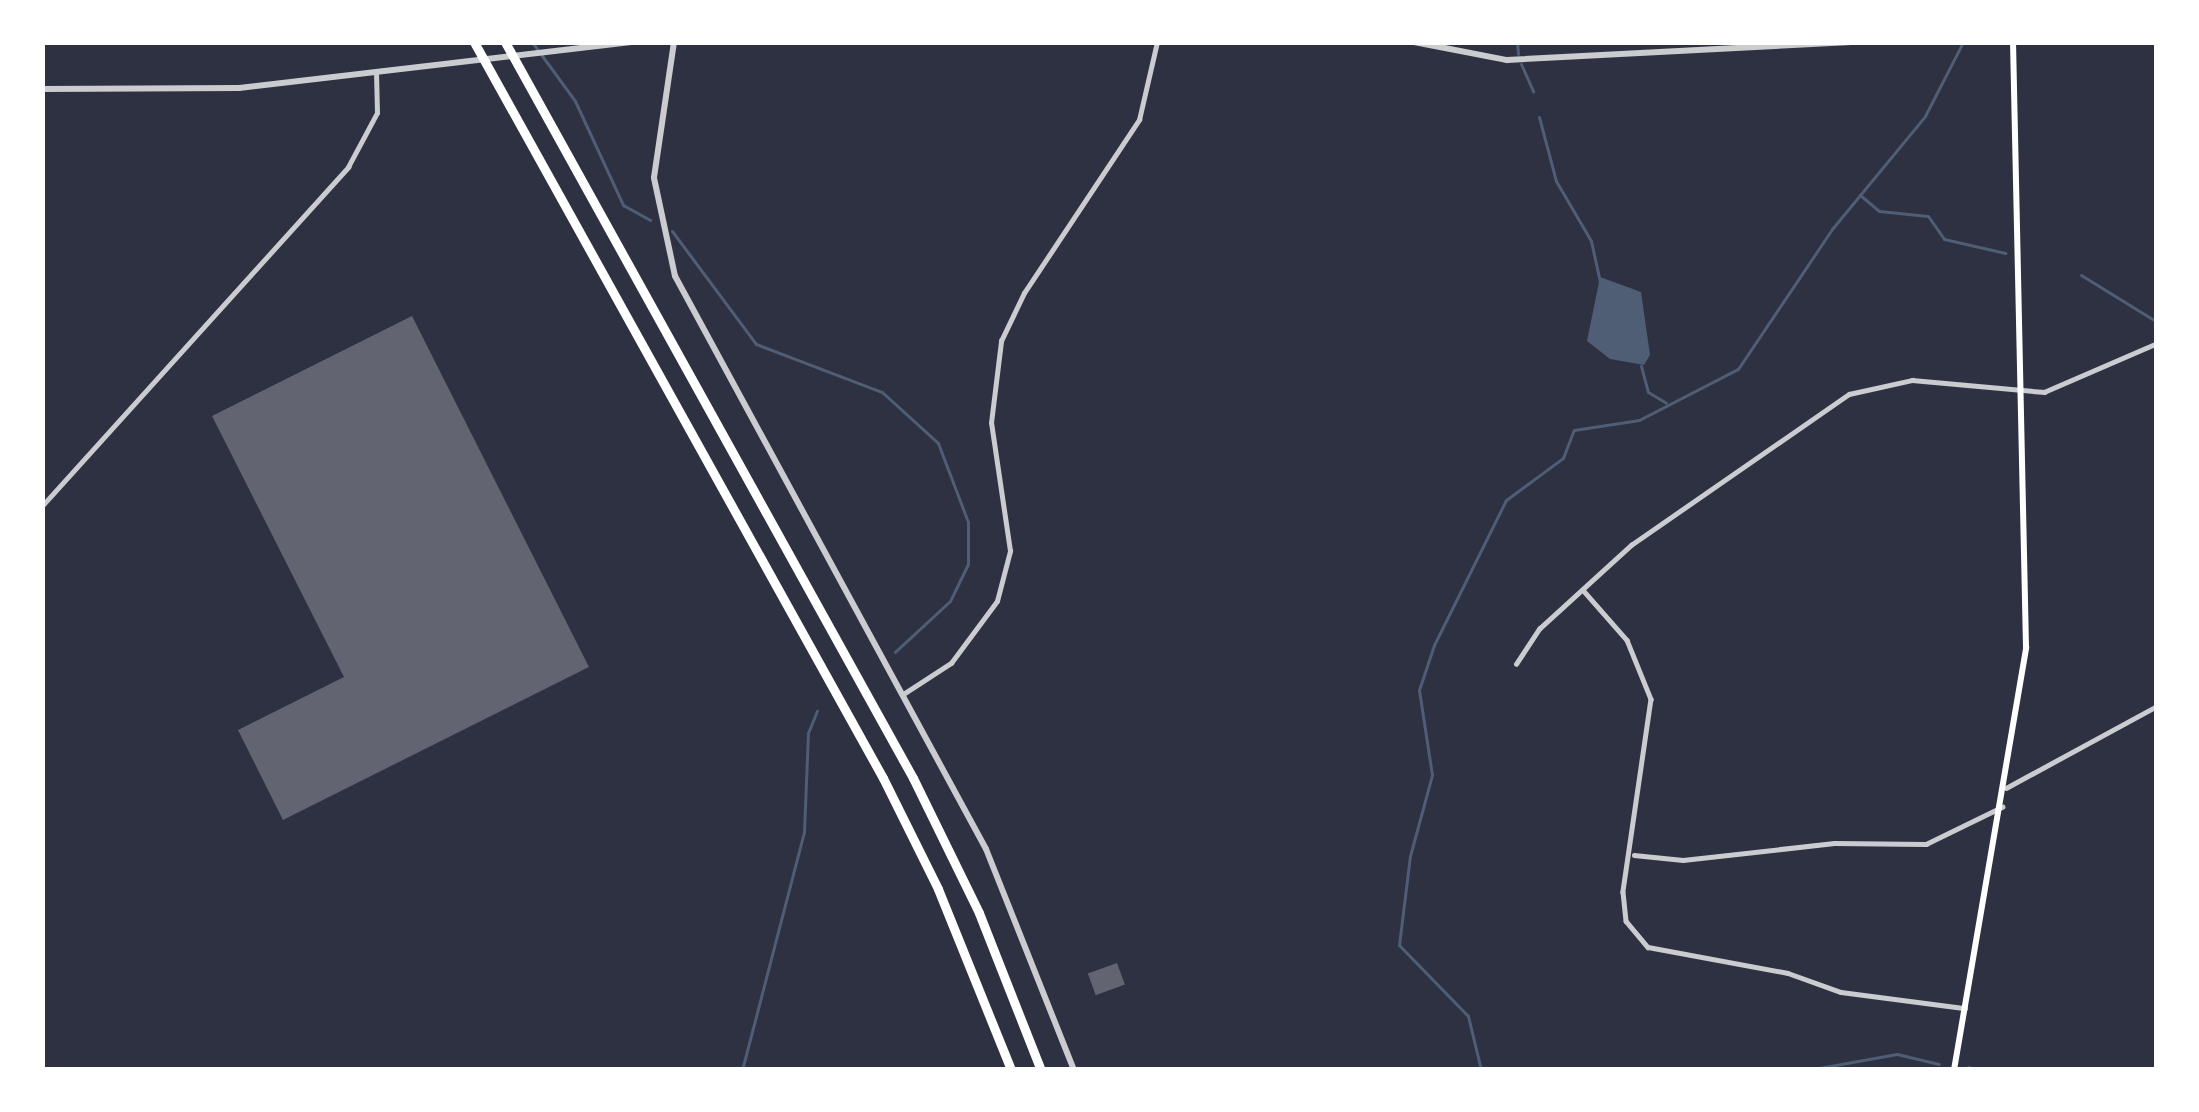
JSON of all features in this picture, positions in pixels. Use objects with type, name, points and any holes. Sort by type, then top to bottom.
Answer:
[{"type":"highway","points":[[474,42],[884,778],[938,889],[1011,1070]]},
{"type":"highway","points":[[505,42],[924,799],[1041,1070]]},
{"type":"main road","points":[[1954,1070],[2006,788],[2026,627],[2013,42]]},
{"type":"street","points":[[42,89],[171,93],[631,42]]},
{"type":"street","points":[[674,42],[654,152],[667,254],[995,869],[1074,1070]]},
{"type":"street","points":[[905,693],[951,663],[997,602],[1010,551],[991,423],[1001,341],[1024,293],[1132,134],[1157,42]]},
{"type":"street","points":[[1414,42],[1507,60],[1852,42]]},
{"type":"street","points":[[42,506],[334,184],[377,113],[376,71]]},
{"type":"street","points":[[1516,664],[1539,629],[1630,544],[1849,394],[1890,381],[1942,380],[2024,392],[2065,387],[2157,343]]},
{"type":"street","points":[[1583,590],[1627,640],[1651,699],[1633,855],[1623,892],[1626,920],[1648,947],[1788,973],[1841,992],[1965,1008]]},
{"type":"street","points":[[2006,788],[2157,706]]},
{"type":"street","points":[[1633,855],[1683,860],[1834,843],[1925,844],[2002,807]]},
{"type":"water","points":[[1600,277],[1641,292],[1650,355],[1644,365],[1610,359],[1587,341]]},
{"type":"building","points":[[412,316],[589,667],[283,820],[238,730],[344,677],[212,416]]},
{"type":"building","points":[[1117,963],[1125,985],[1096,995],[1088,974]]},
{"type":"waterway","points":[[532,42],[575,101],[623,205],[650,220]]},
{"type":"waterway","points":[[1517,42],[1518,54]]},
{"type":"waterway","points":[[1481,1070],[1468,1016],[1399,945],[1410,856],[1432,775],[1419,690],[1434,645],[1506,500],[1563,458],[1574,430],[1639,420],[1738,369],[1832,229],[1925,116],[1963,42]]},
{"type":"waterway","points":[[1521,64],[1533,91]]},
{"type":"waterway","points":[[1539,117],[1556,181],[1591,241],[1600,282]]},
{"type":"waterway","points":[[1860,195],[1879,211],[1928,216],[1944,239],[2005,253]]},
{"type":"waterway","points":[[672,231],[756,344],[882,392],[938,443],[968,522],[968,564],[950,601],[895,652]]},
{"type":"waterway","points":[[2081,275],[2157,322]]},
{"type":"waterway","points":[[1641,366],[1648,392],[1666,403]]},
{"type":"waterway","points":[[742,1070],[804,832],[808,733],[817,711]]},
{"type":"waterway","points":[[1808,1070],[1897,1054],[1939,1064]]},
{"type":"waterway","points":[[1968,1067],[1977,1070]]}]
